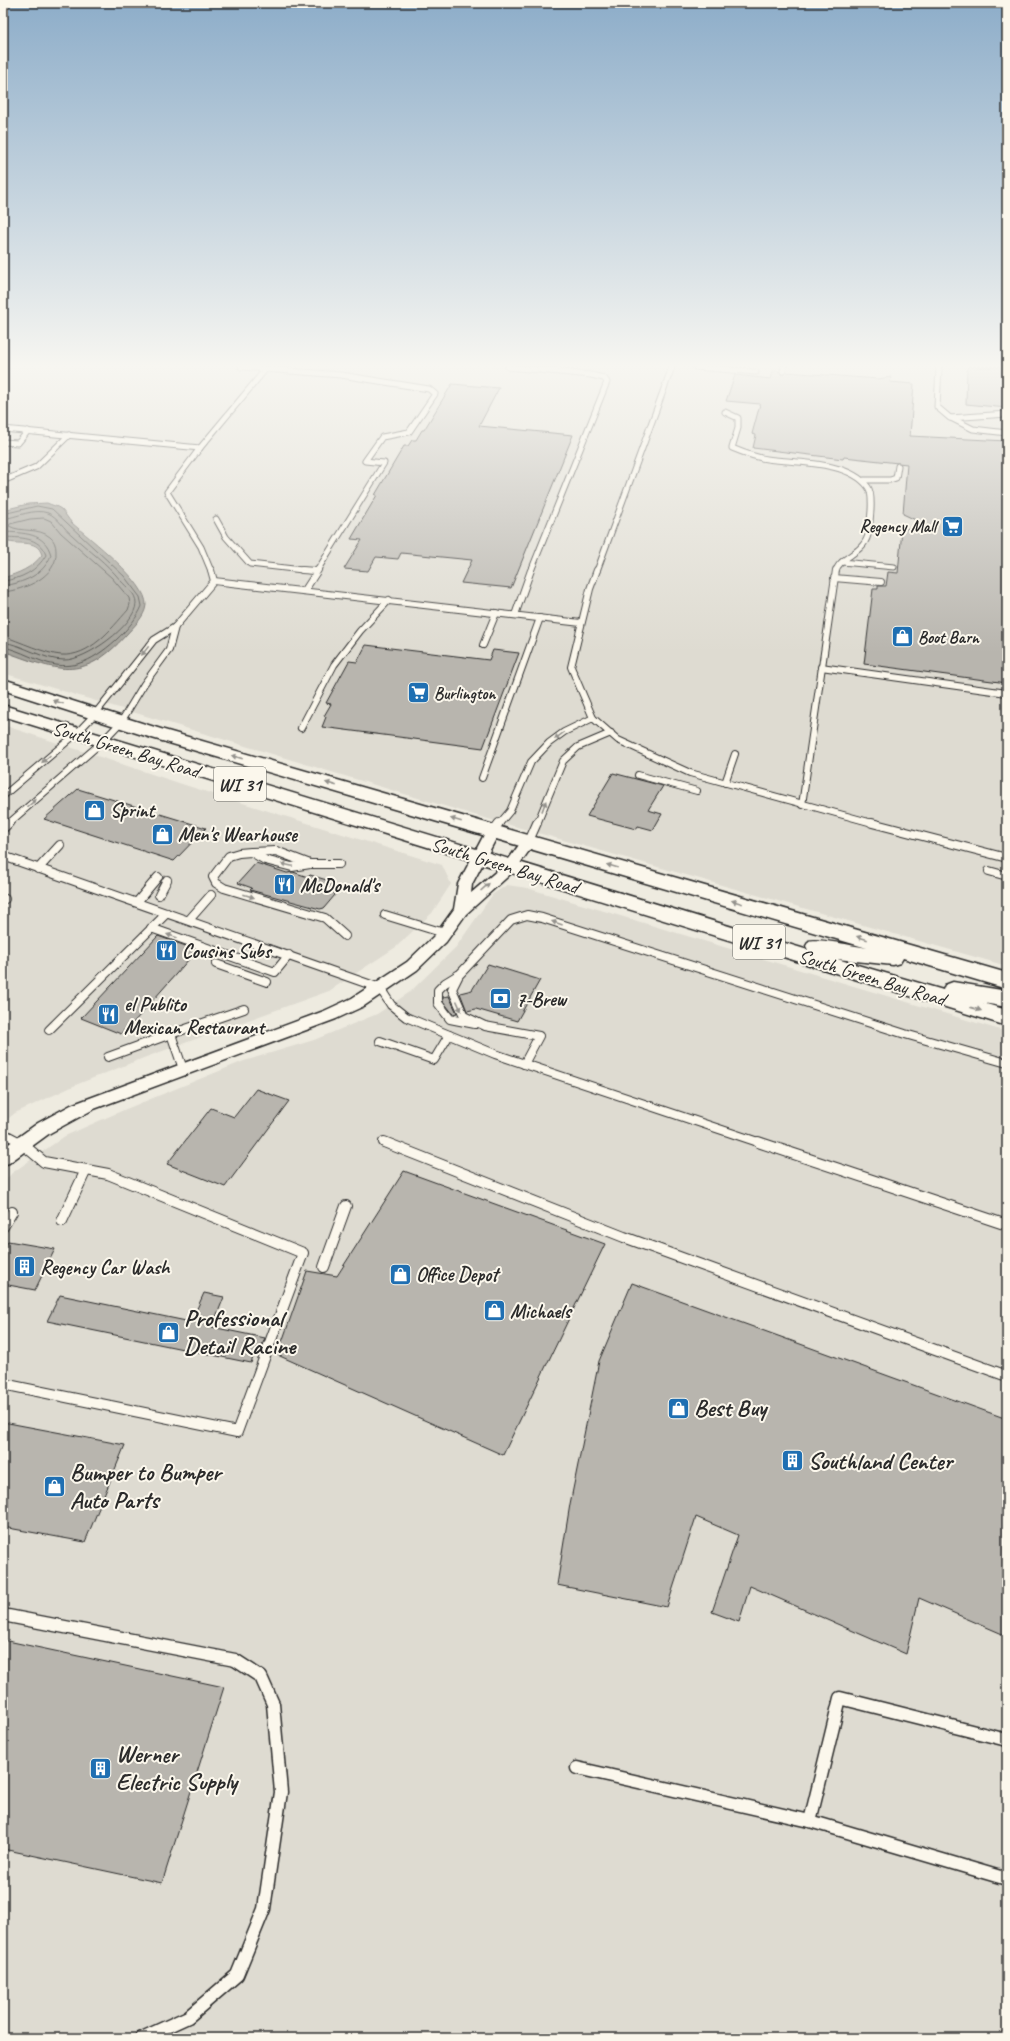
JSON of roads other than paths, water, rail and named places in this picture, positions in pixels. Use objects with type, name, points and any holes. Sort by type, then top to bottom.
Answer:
[{"type":"main road","name":"South Green Bay Road","points":[[3,684],[86,723],[105,739],[232,782],[308,795],[513,863],[1007,1018]]},
{"type":"main road","points":[[3,700],[60,719],[86,723]]},
{"type":"main road","name":"South Green Bay Road","points":[[3,710],[86,723],[121,722],[1007,981]]},
{"type":"main road","points":[[105,739],[236,771],[288,772]]},
{"type":"main road","points":[[481,852],[529,841]]},
{"type":"main road","points":[[513,863],[542,864],[835,951],[948,963]]},
{"type":"main road","points":[[871,976],[1007,999]]},
{"type":"street","points":[[461,910],[465,884],[493,831]]},
{"type":"street","points":[[3,1158],[21,1142],[53,1121],[88,1104],[330,1015],[358,1002],[412,966],[429,951],[461,910],[513,863],[529,841]]},
{"type":"lane","points":[[3,481],[36,467],[41,462]]},
{"type":"lane","points":[[3,829],[105,739],[121,722],[144,684],[169,650],[176,628],[214,581],[212,568],[176,511],[167,492],[189,462]]},
{"type":"lane","points":[[304,590],[384,462]]},
{"type":"lane","points":[[515,615],[521,594],[574,462]]},
{"type":"lane","points":[[637,462],[590,589],[571,667],[593,718],[618,740],[690,773],[802,805],[1007,858]]},
{"type":"lane","points":[[791,462],[841,468],[864,480],[870,488],[872,500],[866,540],[862,548],[836,568],[802,805]]},
{"type":"lane","points":[[864,480],[890,480],[896,478],[898,466]]},
{"type":"lane","points":[[216,519],[226,537],[250,564],[316,571]]},
{"type":"lane","points":[[842,562],[894,568]]},
{"type":"lane","points":[[834,578],[881,582]]},
{"type":"lane","points":[[214,581],[304,590],[581,623]]},
{"type":"lane","points":[[301,728],[334,665],[360,631],[390,600]]},
{"type":"lane","points":[[482,645],[496,613]]},
{"type":"lane","points":[[482,778],[540,618]]},
{"type":"lane","points":[[3,796],[86,723],[154,640],[176,628]]},
{"type":"lane","points":[[821,667],[1007,693]]},
{"type":"lane","points":[[493,831],[510,811],[531,762],[549,743],[564,732],[593,718]]},
{"type":"lane","points":[[529,841],[563,761],[578,747],[611,733]]},
{"type":"lane","points":[[725,783],[735,754]]},
{"type":"lane","points":[[638,775],[697,791]]},
{"type":"lane","points":[[38,868],[60,845]]},
{"type":"lane","points":[[310,864],[276,851],[251,852],[229,856],[213,877],[216,883],[224,888],[324,918],[345,936]]},
{"type":"lane","points":[[251,852],[265,860],[292,867],[310,864],[339,864]]},
{"type":"lane","points":[[3,856],[380,988],[391,1004],[406,1017],[495,1054],[727,1133],[1007,1224]]},
{"type":"lane","points":[[990,871],[1007,876]]},
{"type":"lane","points":[[137,902],[158,877]]},
{"type":"lane","points":[[159,895],[167,880]]},
{"type":"lane","points":[[188,920],[211,895]]},
{"type":"lane","points":[[49,1030],[167,913]]},
{"type":"lane","points":[[385,915],[444,933]]},
{"type":"lane","points":[[524,1064],[539,1036],[453,1021],[445,1016],[437,999],[438,991],[445,984],[459,975],[511,920],[527,915],[542,918],[594,936],[905,1034],[1007,1063]]},
{"type":"lane","points":[[151,928],[275,972],[289,955]]},
{"type":"lane","points":[[216,964],[267,982]]},
{"type":"lane","points":[[459,975],[452,989],[464,1016],[485,1026]]},
{"type":"lane","points":[[108,1057],[244,1009]]},
{"type":"lane","points":[[171,1034],[183,1069]]},
{"type":"lane","points":[[380,1041],[434,1060],[449,1035]]},
{"type":"lane","points":[[3,1133],[21,1142],[44,1162],[108,1174],[303,1253],[238,1432],[3,1384]]},
{"type":"lane","points":[[384,1142],[624,1237],[1007,1376]]},
{"type":"lane","points":[[62,1221],[86,1170]]},
{"type":"lane","points":[[324,1267],[346,1206]]},
{"type":"lane","points":[[3,1227],[12,1212]]},
{"type":"lane","points":[[3,1615],[235,1660],[261,1677],[273,1704],[281,1792],[264,1908],[237,1975],[188,2017],[142,2038]]},
{"type":"lane","points":[[810,1821],[840,1698],[1007,1740]]},
{"type":"lane","points":[[577,1768],[810,1821],[1007,1879]]},
{"type":"water","points":[[47,503],[61,509],[72,523],[128,573],[144,596],[146,605],[138,622],[111,651],[96,661],[82,667],[54,667],[3,651],[3,578],[25,570],[42,555],[36,546],[31,544],[8,542],[3,540],[3,510],[28,504]]},
{"type":"place","name":"Regency Mall","points":[[952,526]]},
{"type":"place","name":"Boot Barn","points":[[902,637]]},
{"type":"place","name":"Burlington","points":[[418,693]]},
{"type":"place","name":"Sprint","points":[[94,810]]},
{"type":"place","name":"Men's Wearhouse","points":[[163,834]]},
{"type":"place","name":"McDonald's","points":[[285,885]]},
{"type":"place","name":"Cousins Subs","points":[[166,951]]},
{"type":"place","name":"7-Brew","points":[[501,999]]},
{"type":"place","name":"el Publito Mexican Restaurant","points":[[108,1015]]},
{"type":"place","name":"Regency Car Wash","points":[[25,1267]]},
{"type":"place","name":"Office Depot","points":[[400,1274]]},
{"type":"place","name":"Michaels","points":[[494,1311]]},
{"type":"place","name":"Professional Detail Racine","points":[[169,1332]]},
{"type":"place","name":"Best Buy","points":[[679,1408]]},
{"type":"place","name":"Southland Center","points":[[793,1461]]},
{"type":"place","name":"Bumper to Bumper Auto Parts","points":[[55,1486]]},
{"type":"place","name":"Werner Electric Supply","points":[[101,1768]]}]
